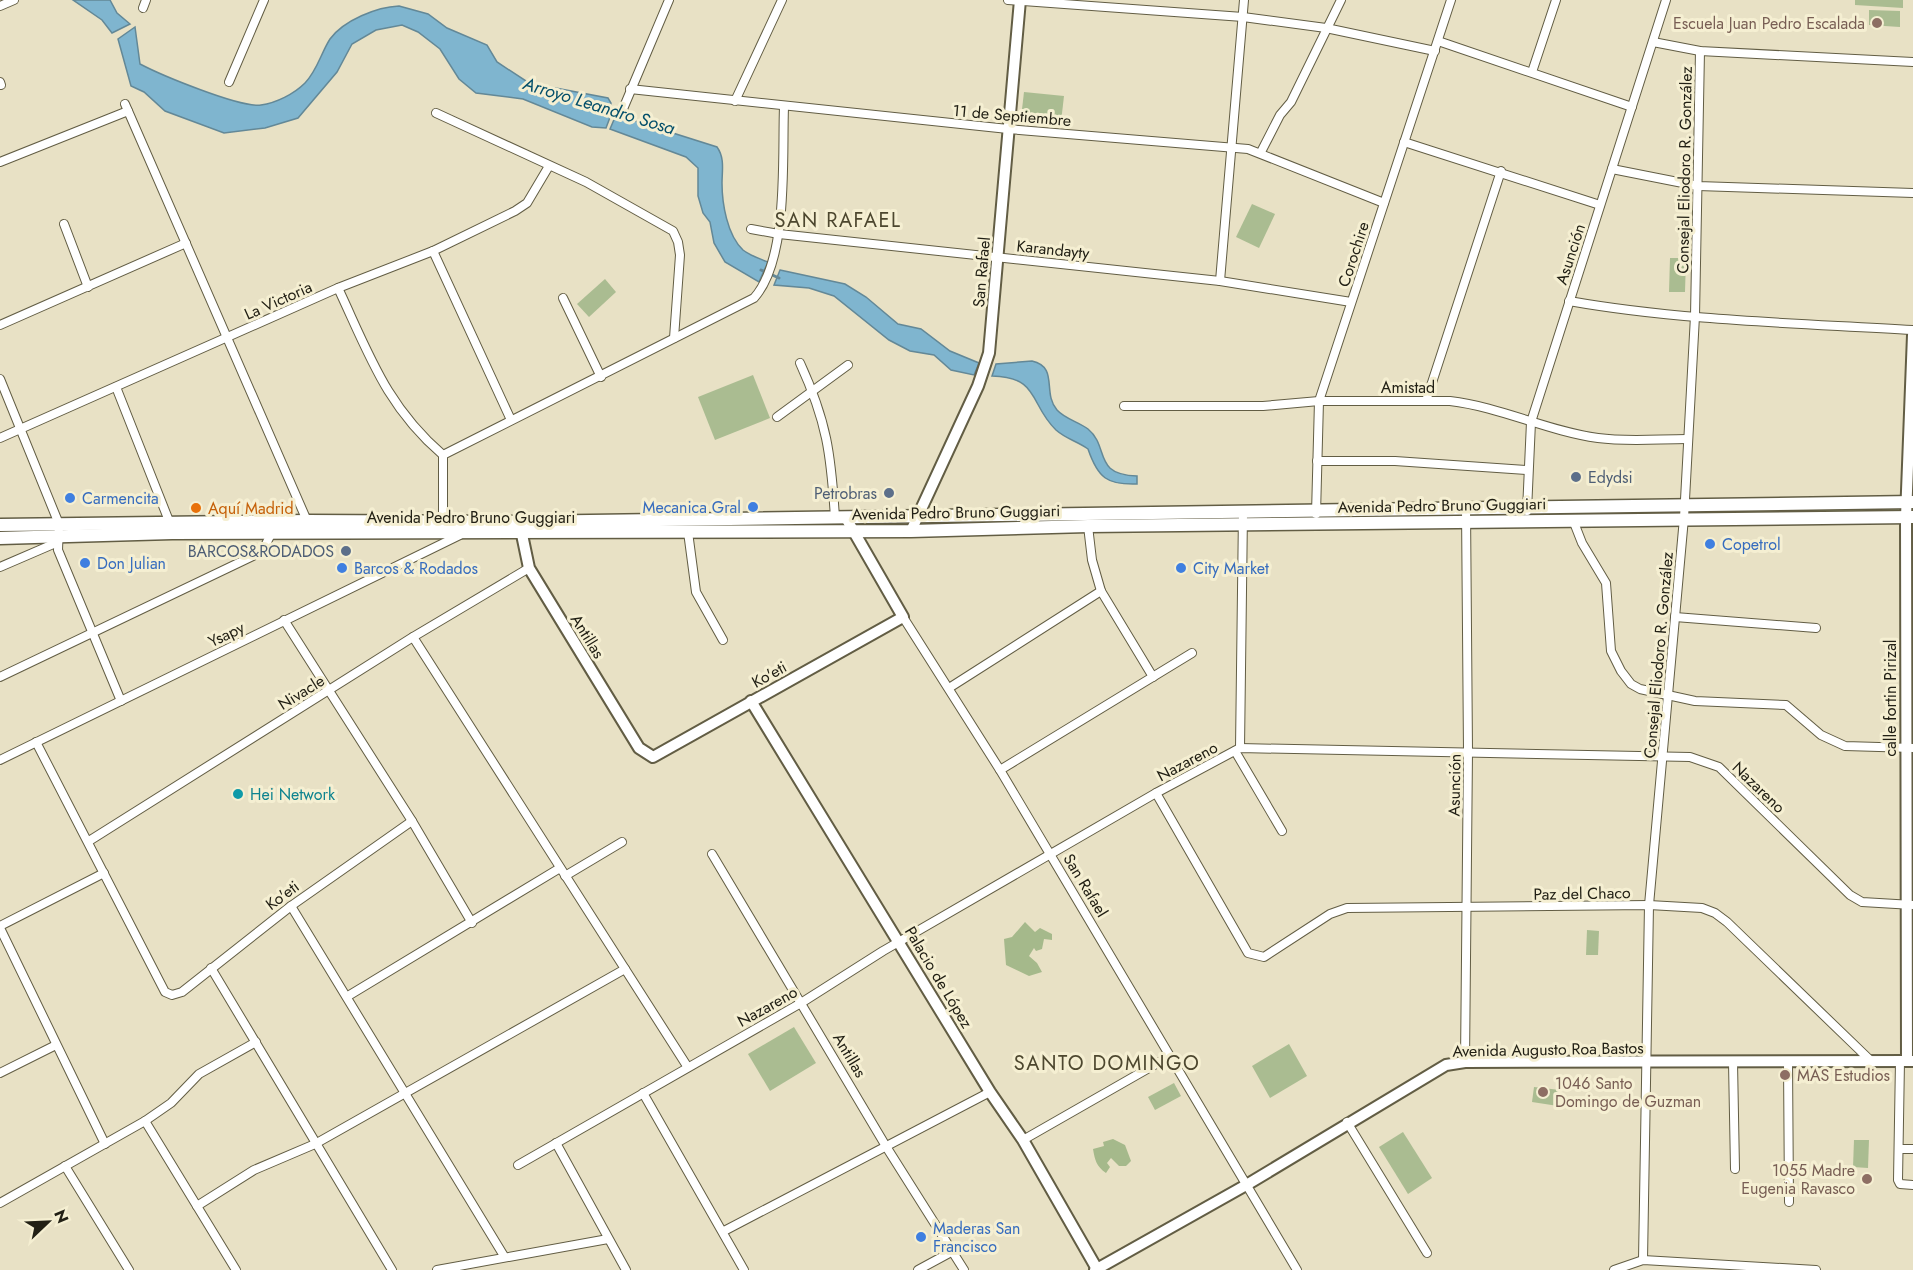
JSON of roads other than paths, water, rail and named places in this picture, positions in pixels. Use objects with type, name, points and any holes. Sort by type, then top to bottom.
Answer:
[{"type":"main road","name":"Avenida Pedro Bruno Guggiari","points":[[172,528],[271,534],[464,533],[520,528],[841,518],[1243,518],[1466,515],[1527,514],[1684,504],[1910,502]]},
{"type":"main road","name":"Avenida Pedro Bruno Guggiari","points":[[1527,514],[1573,520],[1910,517]]},
{"type":"main road","name":"Avenida Pedro Bruno Guggiari","points":[[0,538],[307,521],[443,523],[520,528],[688,532],[853,532],[1088,526],[1243,518]]},
{"type":"main road","name":"Avenida Pedro Bruno Guggiari","points":[[0,525],[58,534]]},
{"type":"street","points":[[0,6],[14,0]]},
{"type":"street","points":[[230,82],[264,0]]},
{"type":"street","points":[[622,109],[669,0]]},
{"type":"street","points":[[735,101],[782,0]]},
{"type":"street","points":[[1016,0],[1243,17],[1326,28],[1435,51]]},
{"type":"street","name":"San Rafael","points":[[911,531],[978,386],[989,353],[1008,129],[1016,0]]},
{"type":"street","points":[[1220,281],[1244,0]]},
{"type":"street","points":[[1261,153],[1280,115],[1291,102],[1341,0]]},
{"type":"street","name":"Corochire","points":[[1316,517],[1319,400],[1451,0]]},
{"type":"street","points":[[1532,72],[1556,0]]},
{"type":"street","name":"Asunción","points":[[1527,514],[1527,470],[1531,422],[1666,0]]},
{"type":"street","points":[[1438,41],[1632,107]]},
{"type":"street","points":[[1653,42],[1700,51],[1913,62]]},
{"type":"street","name":"Consejal Eliodoro R. González","points":[[1643,1260],[1649,905],[1684,518],[1695,316],[1700,51]]},
{"type":"street","name":"11 de Septiembre","points":[[630,89],[1008,129],[1233,147],[1261,153],[1384,203]]},
{"type":"street","points":[[443,455],[601,378],[674,338],[739,308],[754,298],[764,285],[774,261],[779,234],[784,107]]},
{"type":"street","points":[[0,162],[127,108],[311,533]]},
{"type":"street","points":[[436,113],[586,182],[673,231],[680,255],[674,338]]},
{"type":"street","points":[[1404,141],[1600,205]]},
{"type":"street","name":"La Victoria","points":[[0,438],[338,288],[432,251],[527,203],[549,166]]},
{"type":"street","points":[[1612,169],[1698,186],[1913,193]]},
{"type":"street","points":[[1426,401],[1501,171]]},
{"type":"street","points":[[64,225],[88,287]]},
{"type":"street","name":"Karandayty","points":[[751,229],[779,234],[1220,281],[1351,302]]},
{"type":"street","points":[[0,325],[186,243]]},
{"type":"street","points":[[432,251],[511,420]]},
{"type":"street","points":[[338,288],[386,390],[416,432],[443,455],[443,523]]},
{"type":"street","points":[[563,298],[601,378]]},
{"type":"street","points":[[1569,301],[1615,309],[1695,316],[1913,330]]},
{"type":"street","name":"calle fortin Pirizal","points":[[1913,335],[1910,502],[1910,905],[1907,1061],[1898,1180],[1900,1184],[1913,1185]]},
{"type":"street","points":[[800,363],[814,392],[830,449],[841,518]]},
{"type":"street","points":[[777,417],[848,365]]},
{"type":"street","points":[[0,379],[22,429],[92,632],[121,701]]},
{"type":"street","points":[[116,387],[172,528]]},
{"type":"street","name":"Amistad","points":[[1124,406],[1263,406],[1319,400],[1470,403],[1531,422],[1598,438],[1687,439]]},
{"type":"street","points":[[1317,460],[1395,461],[1527,470]]},
{"type":"street","name":"Asunción","points":[[1465,1062],[1468,751],[1466,515]]},
{"type":"street","name":"San Rafael","points":[[841,518],[853,532],[903,617],[1000,770],[1297,1270]]},
{"type":"street","points":[[1243,518],[1238,749],[1282,831]]},
{"type":"street","points":[[1573,520],[1582,543],[1606,583],[1609,638],[1615,662],[1631,684],[1640,689],[1715,703],[1786,705],[1833,742],[1857,748],[1909,748]]},
{"type":"street","points":[[1088,526],[1092,560],[1101,591],[1153,677]]},
{"type":"street","name":"Antillas","points":[[520,528],[529,568],[639,748],[650,757]]},
{"type":"street","points":[[688,532],[696,592],[723,640]]},
{"type":"street","name":"Ysapy","points":[[0,760],[464,533]]},
{"type":"street","points":[[0,567],[58,534]]},
{"type":"street","points":[[0,676],[259,553],[271,534]]},
{"type":"street","name":"Nivacle","points":[[88,841],[413,637],[529,568]]},
{"type":"street","points":[[950,688],[1101,591]]},
{"type":"street","name":"Ko'eti","points":[[650,757],[670,748],[903,617]]},
{"type":"street","points":[[1675,617],[1816,628]]},
{"type":"street","points":[[284,620],[412,821],[472,922]]},
{"type":"street","points":[[413,637],[687,1066]]},
{"type":"street","points":[[1000,770],[1192,654]]},
{"type":"street","name":"Palacio de López","points":[[751,701],[990,1092],[1023,1140],[1097,1270]]},
{"type":"street","points":[[36,742],[104,873],[0,927],[105,1144]]},
{"type":"street","name":"Nazareno","points":[[518,1165],[687,1066],[801,1003],[1050,854],[1238,749],[1468,751],[1690,757],[1719,767],[1850,896],[1862,902],[1910,905]]},
{"type":"street","name":"Paz del Chaco","points":[[1156,793],[1248,953],[1264,957],[1330,914],[1347,908],[1649,905],[1702,908],[1715,913],[1871,1061]]},
{"type":"street","name":"Ko'eti","points":[[104,873],[165,992],[172,995],[182,992],[291,906],[412,821]]},
{"type":"street","points":[[348,996],[472,922],[622,842]]},
{"type":"street","name":"Antillas","points":[[712,854],[887,1148],[964,1270]]},
{"type":"street","points":[[291,906],[348,996],[504,1256]]},
{"type":"street","points":[[211,968],[392,1270]]},
{"type":"street","points":[[197,1206],[254,1170],[315,1144],[624,969]]},
{"type":"street","points":[[0,1203],[145,1121],[171,1103],[199,1074],[256,1042]]},
{"type":"street","points":[[0,1072],[56,1045]]},
{"type":"street","points":[[1023,1140],[1170,1056]]},
{"type":"street","name":"Avenida Augusto Roa Bastos","points":[[1097,1270],[1248,1184],[1438,1068],[1465,1062],[1907,1061]]},
{"type":"street","points":[[1733,1062],[1735,1169]]},
{"type":"street","points":[[1788,1062],[1789,1202]]},
{"type":"street","points":[[724,1231],[887,1148],[990,1092]]},
{"type":"street","points":[[643,1093],[724,1231],[744,1270]]},
{"type":"street","points":[[145,1121],[236,1270]]},
{"type":"street","points":[[1347,1122],[1427,1253]]},
{"type":"street","points":[[556,1143],[626,1270]]},
{"type":"street","points":[[1899,1149],[1913,1149]]},
{"type":"street","points":[[65,1166],[129,1270]]},
{"type":"street","points":[[438,1270],[504,1256],[608,1239]]},
{"type":"street","points":[[918,1270],[953,1251]]},
{"type":"street","points":[[1614,1270],[1643,1260],[1816,1270]]},
{"type":"water","points":[[73,0],[110,0],[117,13],[130,24],[112,33],[102,20]]},
{"type":"water","points":[[399,6],[428,14],[447,28],[487,45],[497,62],[529,83],[608,98],[611,103],[609,111],[612,112],[606,128],[592,127],[523,99],[476,93],[459,79],[440,49],[418,32],[402,25],[376,30],[352,44],[337,72],[298,118],[265,128],[224,133],[165,111],[144,92],[131,86],[118,39],[135,27],[140,64],[182,83],[219,96],[251,105],[261,105],[296,91],[305,83],[313,73],[330,39],[352,20],[381,9]]},
{"type":"water","points":[[616,115],[717,147],[722,160],[722,191],[729,227],[743,250],[768,262],[759,282],[725,262],[714,243],[710,222],[703,213],[698,196],[698,168],[686,157],[610,129]]},
{"type":"water","points":[[780,270],[845,284],[866,297],[898,324],[921,329],[950,351],[979,363],[974,375],[951,370],[934,355],[910,351],[889,340],[834,296],[809,288],[774,285]]},
{"type":"water","points":[[1032,361],[1045,369],[1053,403],[1057,410],[1088,429],[1095,436],[1104,459],[1113,471],[1137,476],[1137,484],[1118,483],[1105,478],[1096,467],[1088,449],[1056,430],[1026,387],[1018,381],[992,376],[996,364]]},
{"type":"waterway","name":"Arroyo Leandro Sosa","points":[[761,270],[779,278]]},
{"type":"place","name":"Escuela Juan Pedro Escalada","points":[[1877,23]]},
{"type":"place","name":"Edydsi","points":[[1576,477]]},
{"type":"place","name":"Petrobras","points":[[889,493]]},
{"type":"place","name":"Carmencita","points":[[70,498]]},
{"type":"place","name":"Mecanica Gral","points":[[753,507]]},
{"type":"place","name":"Aquí Madrid","points":[[196,508]]},
{"type":"place","name":"Copetrol","points":[[1710,544]]},
{"type":"place","name":"BARCOS&RODADOS","points":[[346,551]]},
{"type":"place","name":"Don Julian","points":[[85,563]]},
{"type":"place","name":"Barcos & Rodados","points":[[342,568]]},
{"type":"place","name":"City Market","points":[[1181,568]]},
{"type":"place","name":"Hei Network","points":[[238,794]]},
{"type":"place","name":"MAS Estudios","points":[[1785,1075]]},
{"type":"place","name":"1046 Santo Domingo de Guzman","points":[[1543,1092]]},
{"type":"place","name":"1055 Madre Eugenia Ravasco","points":[[1867,1179]]},
{"type":"place","name":"Maderas San Francisco","points":[[921,1237]]},
{"type":"district","name":"SAN RAFAEL","points":[[838,220]]},
{"type":"district","name":"SANTO DOMINGO","points":[[1107,1063]]}]
